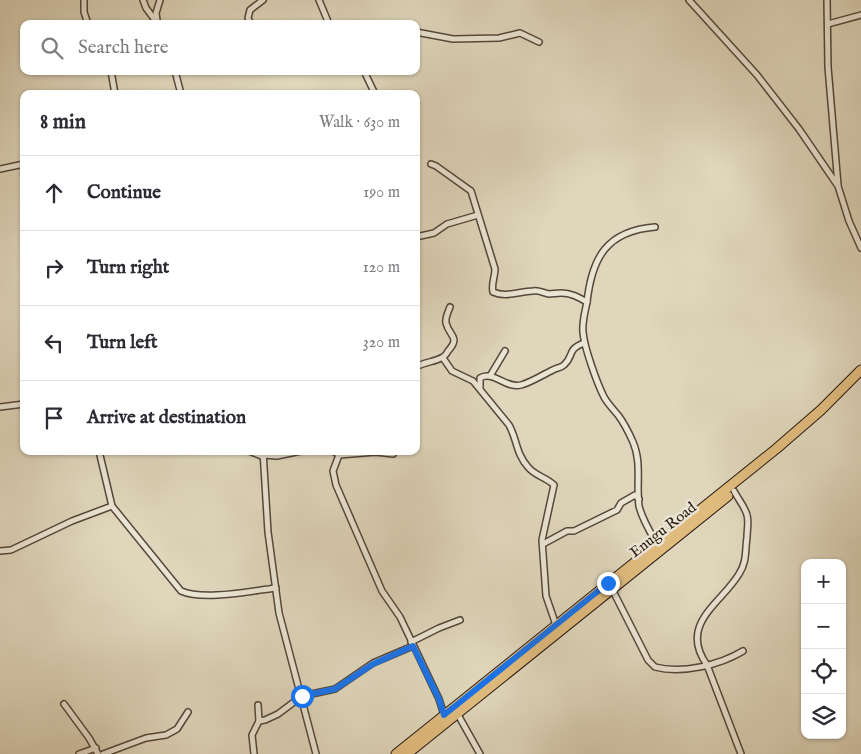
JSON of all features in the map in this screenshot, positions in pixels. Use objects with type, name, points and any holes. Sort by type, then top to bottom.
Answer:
[{"type":"main road","points":[[396,754],[776,449],[821,410],[861,370]]},
{"type":"main road","name":"Enugu Road","points":[[407,754],[734,491],[799,436],[861,378]]},
{"type":"street","points":[[84,0],[84,12],[87,20]]},
{"type":"street","points":[[143,0],[146,8],[156,20]]},
{"type":"street","points":[[157,20],[156,13],[160,0]]},
{"type":"street","points":[[249,20],[250,10],[264,0]]},
{"type":"street","points":[[319,0],[326,20]]},
{"type":"street","points":[[689,0],[757,76],[799,129],[838,186]]},
{"type":"street","points":[[828,0],[830,108],[838,186],[849,221],[861,248]]},
{"type":"street","points":[[828,24],[861,14]]},
{"type":"street","points":[[420,33],[454,39],[500,38],[520,33],[539,42]]},
{"type":"street","points":[[112,75],[114,90]]},
{"type":"street","points":[[175,75],[180,90]]},
{"type":"street","points":[[366,75],[373,90]]},
{"type":"street","points":[[431,164],[470,190],[495,269],[492,286],[493,292],[496,294],[510,294],[533,290],[549,294],[558,292],[571,294],[587,302]]},
{"type":"street","points":[[0,169],[20,165]]},
{"type":"street","points":[[420,236],[434,233],[448,224],[478,215]]},
{"type":"street","points":[[656,227],[629,232],[605,247],[589,282],[582,329],[584,343],[604,397],[634,442],[639,466],[641,514],[657,544]]},
{"type":"street","points":[[420,364],[443,358],[454,342],[454,336],[446,323],[450,307]]},
{"type":"street","points":[[481,391],[480,378],[485,375],[519,386],[546,375],[563,365],[574,348],[584,343]]},
{"type":"street","points":[[490,376],[505,351]]},
{"type":"street","points":[[443,358],[452,371],[473,381],[513,431],[516,448],[525,463],[535,474],[554,485],[542,544],[546,596],[556,625]]},
{"type":"street","points":[[0,407],[20,404]]},
{"type":"street","points":[[100,455],[112,506],[181,592],[190,595],[208,595],[276,588]]},
{"type":"street","points":[[263,455],[266,506],[279,613],[316,754]]},
{"type":"street","points":[[340,455],[333,471],[336,485],[382,591],[400,617],[439,699],[444,715]]},
{"type":"street","points":[[734,491],[747,513],[745,562],[740,574],[702,619],[699,625],[698,639],[703,659],[742,754]]},
{"type":"street","points":[[542,544],[567,531],[574,531],[617,510],[621,503],[635,495],[639,499]]},
{"type":"street","points":[[0,551],[16,548],[72,521],[112,506]]},
{"type":"street","points":[[612,589],[648,660],[655,667],[686,670],[707,665],[743,651]]},
{"type":"street","points":[[259,721],[278,714],[302,696],[335,689],[373,664],[439,628],[460,620]]},
{"type":"street","points":[[64,704],[96,748],[98,754]]},
{"type":"street","points":[[254,754],[252,735],[259,721],[258,705]]},
{"type":"street","points":[[103,754],[146,738],[166,735],[177,729],[188,712]]},
{"type":"street","points":[[458,713],[480,754]]},
{"type":"street","points":[[79,754],[96,748]]},
{"type":"route","points":[[302,696],[335,689],[373,664],[413,646],[439,699],[444,715],[608,583]]}]
